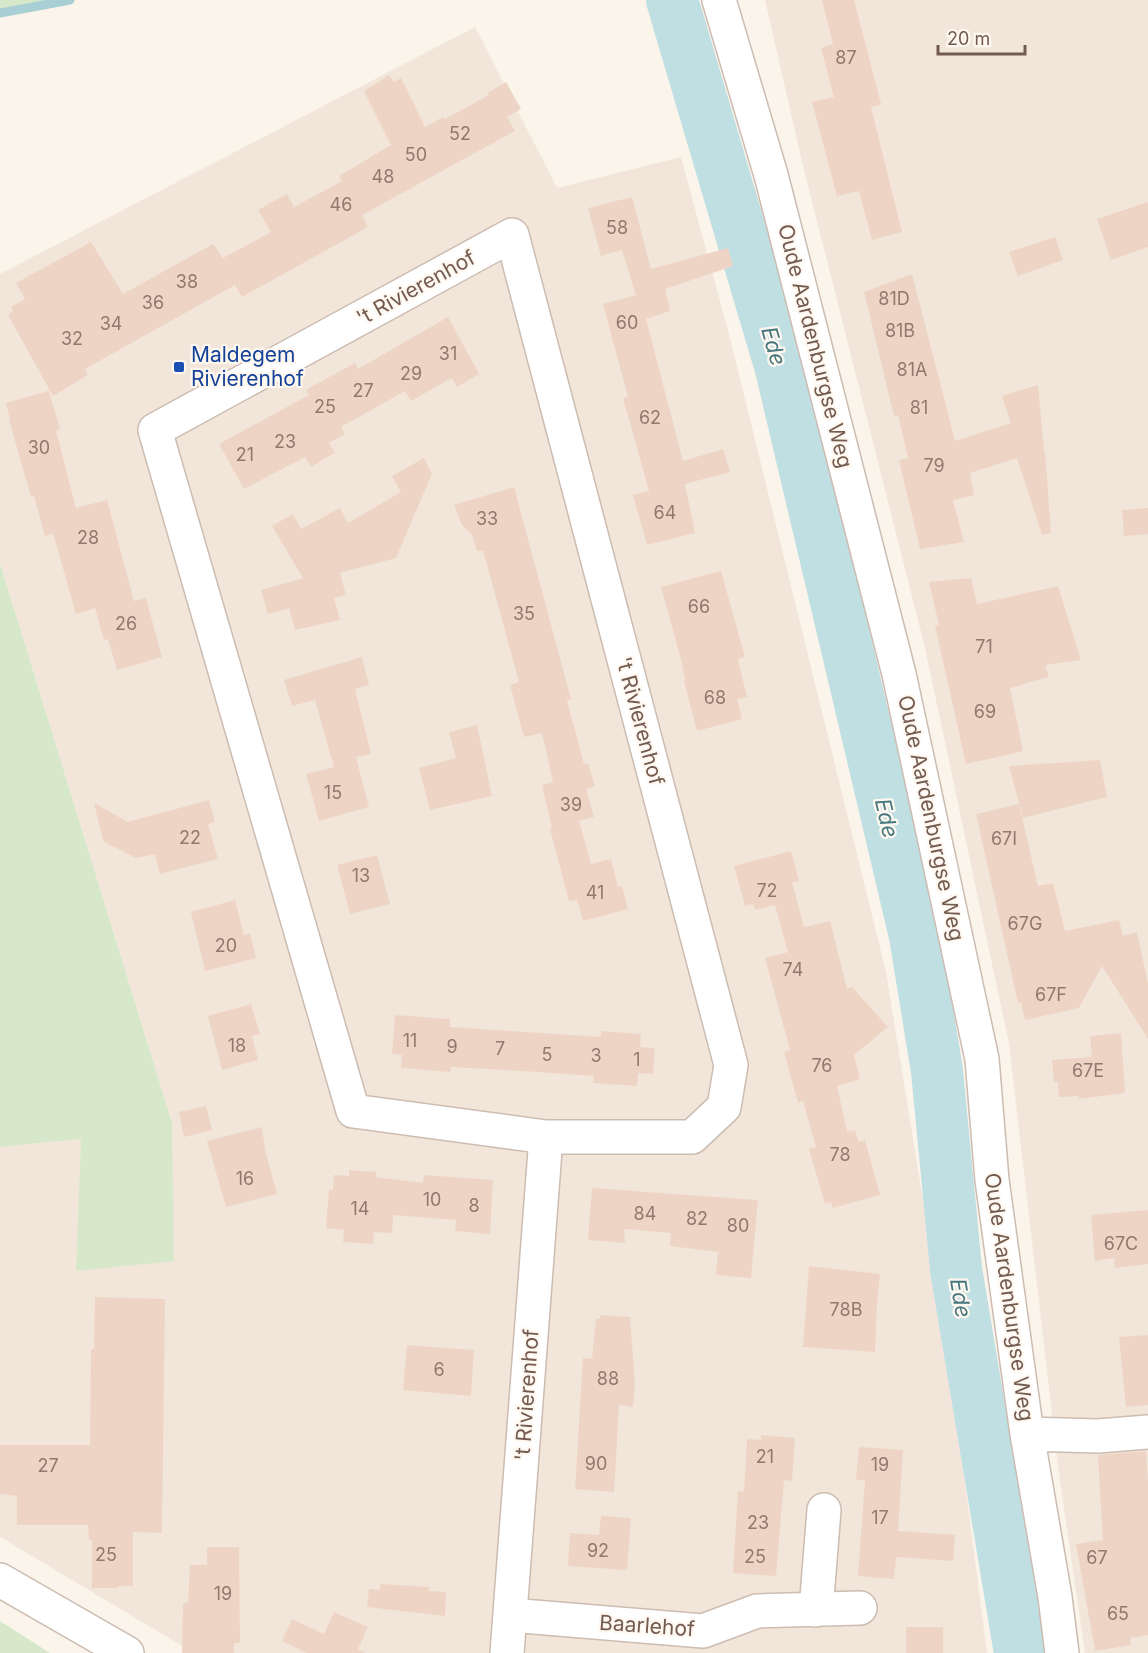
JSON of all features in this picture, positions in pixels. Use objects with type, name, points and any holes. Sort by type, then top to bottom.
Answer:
[{"type":"street","name":"Oude Aardenburgse Weg","points":[[719,0],[771,175],[900,674],[982,1059],[992,1180],[1027,1434],[1055,1597],[1062,1653]]},
{"type":"street","name":"'t Rivierenhof","points":[[512,235],[731,1065],[724,1107],[692,1137],[546,1137],[353,1111],[155,430],[512,235]]},
{"type":"street","name":"'t Rivierenhof","points":[[507,1653],[546,1137]]},
{"type":"street","points":[[1027,1434],[1098,1436],[1148,1432]]},
{"type":"street","points":[[816,1610],[824,1510]]},
{"type":"street","points":[[0,1580],[127,1653]]},
{"type":"street","name":"Baarlehof","points":[[510,1615],[703,1631],[757,1611],[860,1608]]},
{"type":"shaded area","points":[[765,0],[1148,0],[1148,1653],[1085,1653],[1059,1474],[1009,1044],[925,648],[803,166]]},
{"type":"shaded area","points":[[475,27],[557,188],[681,157],[730,338],[886,972],[951,1373],[987,1653],[194,1653],[0,1537],[0,1147],[81,1139],[172,1123],[0,563],[0,274]]},
{"type":"green space","points":[[0,0],[70,0],[0,13]]},
{"type":"green space","points":[[0,563],[172,1123],[174,1261],[76,1271],[81,1139],[0,1147]]},
{"type":"green space","points":[[0,1621],[50,1653],[0,1653]]},
{"type":"building","points":[[822,0],[854,0],[881,104],[871,107],[902,232],[872,240],[859,191],[837,196],[812,102],[834,97],[821,48],[833,44]]},
{"type":"building","points":[[389,75],[394,82],[401,78],[425,127],[489,95],[487,93],[506,82],[521,109],[507,117],[515,131],[362,215],[368,227],[242,297],[235,285],[85,369],[88,375],[53,396],[8,315],[13,311],[11,307],[25,299],[16,283],[91,242],[123,294],[213,244],[223,258],[271,232],[258,210],[287,194],[294,207],[342,181],[339,176],[391,145],[364,91]]},
{"type":"building","points":[[632,197],[651,269],[728,248],[733,266],[665,289],[670,311],[646,319],[683,461],[723,449],[730,472],[685,484],[695,533],[647,545],[633,495],[649,491],[623,398],[628,397],[603,304],[636,295],[622,250],[601,256],[588,208]]},
{"type":"building","points":[[1148,202],[1148,247],[1111,260],[1097,219]]},
{"type":"building","points":[[1055,237],[1063,260],[1018,276],[1009,252]]},
{"type":"building","points":[[912,274],[955,441],[1011,423],[1002,396],[1038,385],[1051,533],[1042,535],[1017,458],[970,473],[974,495],[953,500],[964,542],[920,549],[899,460],[908,458],[898,415],[894,416],[864,292]]},
{"type":"building","points":[[448,317],[479,374],[457,387],[452,378],[411,401],[405,391],[341,427],[345,434],[329,443],[335,453],[311,467],[305,457],[244,489],[219,444],[309,395],[306,390],[331,376],[355,363],[358,369]]},
{"type":"building","points":[[49,391],[60,429],[56,431],[76,508],[107,500],[134,601],[146,598],[162,657],[117,670],[108,639],[104,640],[95,608],[76,614],[53,533],[45,536],[34,496],[31,497],[6,403]]},
{"type":"building","points":[[424,458],[432,474],[396,558],[340,573],[346,595],[334,598],[340,620],[295,630],[289,608],[268,614],[261,590],[303,578],[272,526],[293,514],[301,529],[340,508],[348,523],[401,492],[392,476]]},
{"type":"building","points":[[514,487],[571,699],[567,701],[584,764],[588,763],[595,786],[586,789],[594,817],[579,821],[591,864],[611,859],[618,887],[622,886],[628,909],[583,921],[577,900],[569,901],[550,829],[552,828],[542,785],[553,782],[542,733],[524,737],[510,685],[519,682],[483,550],[477,551],[472,535],[462,525],[454,505]]},
{"type":"building","points":[[1148,508],[1148,534],[1124,536],[1122,510]]},
{"type":"building","points":[[721,571],[745,657],[738,659],[747,697],[737,699],[742,719],[697,731],[684,681],[682,663],[661,587]]},
{"type":"building","points":[[971,578],[977,604],[1058,586],[1081,660],[1045,665],[1049,677],[1010,688],[1023,751],[966,764],[935,626],[939,625],[929,582]]},
{"type":"building","points":[[362,657],[369,685],[355,689],[371,754],[356,757],[369,807],[319,821],[306,774],[334,767],[315,700],[292,706],[284,680]]},
{"type":"building","points":[[477,725],[492,796],[430,810],[419,768],[456,758],[449,732]]},
{"type":"building","points":[[1100,760],[1107,797],[1023,818],[1009,766]]},
{"type":"building","points":[[209,800],[215,822],[208,824],[218,859],[160,874],[155,854],[136,858],[103,841],[94,803],[128,822]]},
{"type":"building","points":[[1019,804],[1038,886],[1053,883],[1065,931],[1119,920],[1123,936],[1137,932],[1148,984],[1148,1039],[1102,966],[1079,1008],[1025,1020],[1021,1002],[1018,1003],[976,814]]},
{"type":"building","points":[[791,851],[799,881],[792,882],[804,927],[830,921],[847,989],[852,987],[888,1027],[854,1055],[860,1079],[837,1086],[847,1132],[855,1130],[859,1142],[865,1140],[880,1195],[833,1208],[831,1202],[825,1204],[809,1149],[816,1147],[803,1101],[798,1103],[784,1052],[790,1050],[765,958],[788,952],[775,905],[755,910],[753,904],[745,906],[734,866]]},
{"type":"building","points":[[377,855],[390,904],[350,914],[337,865]]},
{"type":"building","points":[[235,900],[244,935],[250,933],[256,958],[205,971],[191,912]]},
{"type":"building","points":[[251,1004],[260,1034],[252,1036],[258,1060],[222,1070],[208,1016]]},
{"type":"building","points":[[395,1015],[450,1019],[450,1027],[601,1037],[601,1031],[641,1034],[640,1047],[655,1048],[653,1074],[638,1073],[637,1086],[593,1083],[594,1076],[451,1067],[450,1072],[401,1068],[402,1055],[392,1054]]},
{"type":"building","points":[[1121,1033],[1125,1093],[1079,1099],[1079,1096],[1059,1097],[1058,1082],[1054,1082],[1052,1060],[1092,1057],[1090,1036]]},
{"type":"building","points":[[206,1106],[212,1130],[184,1137],[179,1112]]},
{"type":"building","points":[[262,1127],[265,1150],[277,1194],[226,1207],[207,1141]]},
{"type":"building","points":[[349,1170],[376,1172],[376,1177],[423,1183],[424,1175],[493,1180],[490,1234],[455,1231],[456,1220],[393,1215],[392,1233],[374,1232],[373,1244],[343,1242],[344,1230],[326,1228],[329,1189],[333,1190],[334,1175],[349,1176]]},
{"type":"building","points":[[592,1188],[758,1200],[751,1278],[716,1275],[718,1252],[670,1246],[671,1233],[624,1229],[625,1243],[588,1240]]},
{"type":"building","points":[[1148,1210],[1148,1264],[1115,1268],[1114,1258],[1095,1261],[1091,1215]]},
{"type":"building","points":[[809,1266],[880,1274],[875,1352],[803,1347]]},
{"type":"building","points":[[95,1297],[165,1299],[162,1533],[133,1532],[133,1586],[118,1586],[118,1588],[92,1588],[92,1540],[89,1540],[88,1525],[17,1525],[17,1496],[0,1494],[0,1445],[90,1445],[91,1349],[94,1349]]},
{"type":"building","points":[[600,1315],[630,1317],[635,1384],[633,1407],[619,1405],[614,1492],[575,1489],[583,1358],[592,1359],[596,1319],[600,1319]]},
{"type":"building","points":[[1148,1335],[1148,1405],[1126,1407],[1119,1337]]},
{"type":"building","points":[[407,1345],[474,1350],[471,1396],[403,1390]]},
{"type":"building","points":[[761,1435],[795,1438],[792,1481],[784,1480],[776,1576],[733,1573],[738,1491],[744,1492],[747,1439],[761,1440]]},
{"type":"building","points":[[859,1447],[903,1450],[898,1531],[955,1535],[953,1561],[896,1557],[894,1579],[858,1576],[865,1480],[856,1480]]},
{"type":"building","points":[[1146,1451],[1148,1635],[1130,1638],[1131,1645],[1095,1651],[1076,1544],[1103,1540],[1098,1455]]},
{"type":"building","points":[[601,1516],[631,1518],[627,1570],[568,1566],[570,1533],[599,1535]]},
{"type":"building","points":[[207,1547],[239,1547],[240,1643],[234,1643],[234,1653],[182,1653],[183,1603],[188,1603],[190,1565],[207,1565]]},
{"type":"building","points":[[381,1584],[429,1587],[428,1591],[446,1592],[445,1616],[367,1607],[369,1589],[379,1590]]},
{"type":"building","points":[[334,1612],[368,1627],[358,1649],[365,1653],[307,1653],[282,1641],[292,1619],[324,1634]]},
{"type":"building","points":[[906,1627],[943,1627],[943,1653],[906,1653]]},
{"type":"waterway","points":[[0,13],[70,0]]},
{"type":"waterway","name":"Ede","points":[[672,0],[781,369],[915,936],[937,1071],[956,1269],[1020,1653]]},
{"type":"place","name":"Maldegem Rivierenhof","points":[[179,367]]}]
